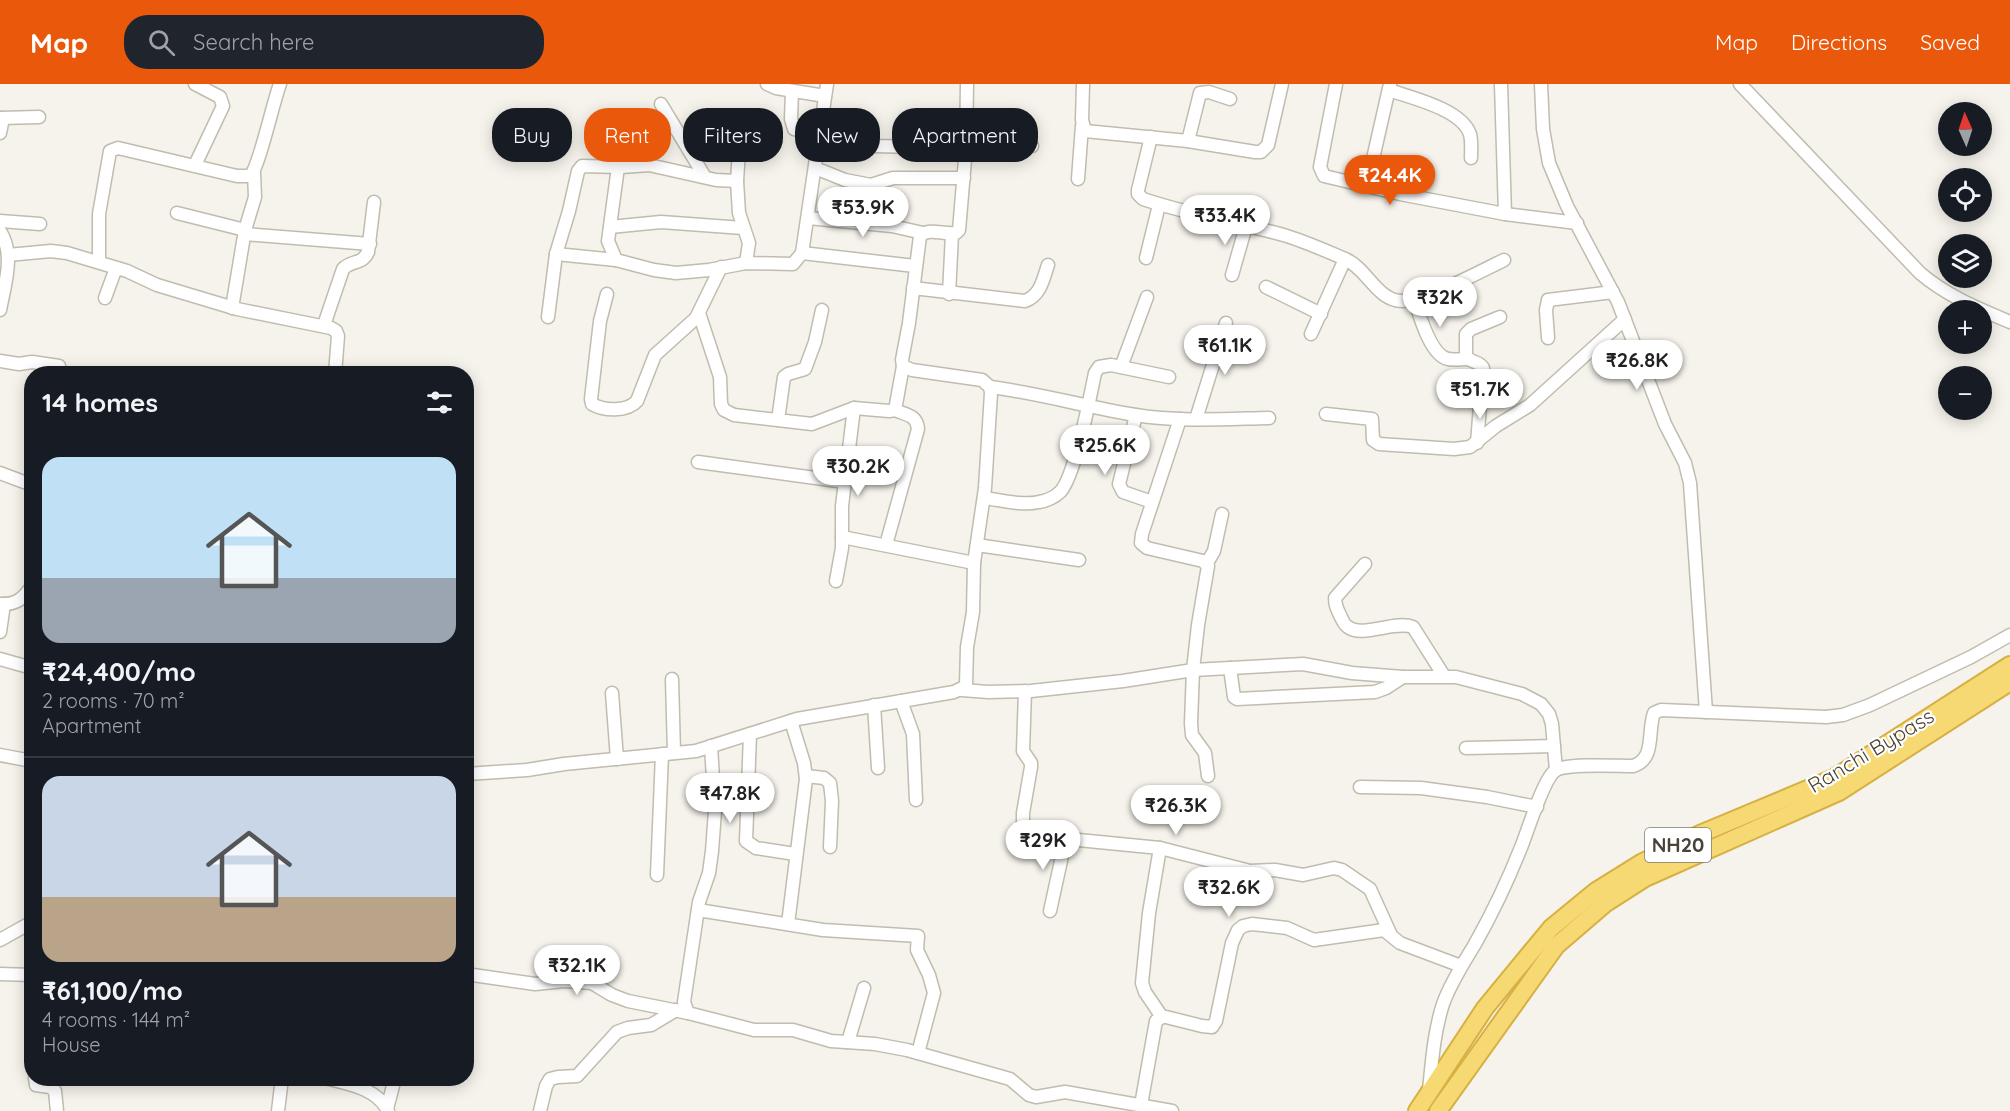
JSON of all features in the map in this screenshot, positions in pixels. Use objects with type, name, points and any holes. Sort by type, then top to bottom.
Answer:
[{"type":"highway","name":"Ranchi Bypass","points":[[1417,1111],[1485,1008],[1551,928],[1596,891],[1641,862],[1834,778],[2010,665]]},
{"type":"highway","name":"Ranchi Bypass","points":[[1440,1109],[1556,946],[1606,903],[1645,878],[1839,792],[2010,682]]},
{"type":"street","points":[[195,84],[220,97],[223,106],[195,165]]},
{"type":"street","points":[[232,308],[245,232],[255,197],[254,173],[280,84]]},
{"type":"street","points":[[767,84],[792,91],[826,90],[824,108]]},
{"type":"street","points":[[967,84],[967,108]]},
{"type":"street","points":[[1078,179],[1083,84]]},
{"type":"street","points":[[1082,126],[1090,133],[1188,141],[1255,152],[1266,149],[1270,140],[1282,84]]},
{"type":"street","points":[[1336,84],[1321,161],[1321,172],[1329,178],[1505,214],[1577,223]]},
{"type":"street","points":[[1501,84],[1505,214]]},
{"type":"street","points":[[1541,84],[1543,129],[1549,163],[1567,206],[1613,292],[1665,423],[1685,463],[1690,483],[1706,712]]},
{"type":"street","points":[[1740,84],[1920,273],[1961,301],[2010,322]]},
{"type":"street","points":[[1367,185],[1390,87],[1441,108],[1453,116],[1469,132],[1471,158]]},
{"type":"street","points":[[792,91],[791,119],[795,129]]},
{"type":"street","points":[[1188,141],[1200,93],[1209,92],[1230,99]]},
{"type":"street","points":[[661,104],[705,177]]},
{"type":"street","points":[[0,133],[1,118],[39,117]]},
{"type":"street","points":[[1151,137],[1138,194],[1143,199],[1289,237],[1345,259],[1358,267],[1384,294],[1399,301],[1438,290],[1504,260]]},
{"type":"street","points":[[99,262],[99,214],[110,151],[118,148],[244,177],[254,173]]},
{"type":"street","points":[[738,162],[739,213],[749,243],[746,263]]},
{"type":"street","points":[[556,254],[616,260],[676,273],[746,263],[794,264],[802,253],[816,162]]},
{"type":"street","points":[[808,218],[892,226],[923,233],[930,231],[952,234],[959,230],[965,162]]},
{"type":"street","points":[[548,317],[556,254],[579,168],[586,165],[618,167],[649,165],[737,181]]},
{"type":"street","points":[[616,260],[608,241],[618,167]]},
{"type":"street","points":[[815,168],[845,180],[871,184],[893,178],[964,178]]},
{"type":"street","points":[[324,325],[343,269],[350,263],[365,259],[370,244],[374,202]]},
{"type":"street","points":[[1146,258],[1160,205]]},
{"type":"street","points":[[177,213],[245,232],[370,244]]},
{"type":"street","points":[[0,220],[40,224]]},
{"type":"street","points":[[610,226],[662,222],[743,228]]},
{"type":"street","points":[[1232,275],[1246,226]]},
{"type":"street","points":[[0,231],[5,241],[0,310]]},
{"type":"street","points":[[895,410],[903,366],[917,244],[923,233]]},
{"type":"street","points":[[949,294],[952,234]]},
{"type":"street","points":[[5,253],[59,252],[99,262],[157,285],[232,308],[324,325],[336,331],[338,336],[336,366]]},
{"type":"street","points":[[802,253],[915,266]]},
{"type":"street","points":[[1311,334],[1345,259]]},
{"type":"street","points":[[913,288],[949,294],[1025,301],[1037,294],[1048,265]]},
{"type":"street","points":[[607,294],[600,321],[591,399],[592,404],[597,407],[616,409],[633,405],[641,393],[655,355],[691,324],[699,313],[721,267]]},
{"type":"street","points":[[105,298],[117,268]]},
{"type":"street","points":[[1266,287],[1321,314]]},
{"type":"street","points":[[1548,338],[1546,310],[1548,300],[1613,292]]},
{"type":"street","points":[[1121,367],[1147,297]]},
{"type":"street","points":[[1414,298],[1423,328],[1440,354],[1450,359],[1467,358],[1483,368],[1477,443]]},
{"type":"street","points":[[778,420],[784,377],[806,369],[822,310]]},
{"type":"street","points":[[699,313],[718,368],[721,404],[724,410],[734,415],[812,424],[831,419],[854,408],[895,410],[918,422],[886,545]]},
{"type":"street","points":[[1467,358],[1465,338],[1468,331],[1500,317]]},
{"type":"street","points":[[1326,414],[1372,419],[1373,440],[1379,444],[1462,449],[1477,443],[1496,426],[1530,405],[1625,319]]},
{"type":"street","points":[[1196,419],[1226,323]]},
{"type":"street","points":[[0,361],[58,366]]},
{"type":"street","points":[[984,498],[1031,503],[1041,502],[1060,492],[1069,476],[1095,373],[1099,367],[1103,365],[1121,367],[1169,377]]},
{"type":"street","points":[[903,366],[912,370],[982,380],[990,387],[1034,393],[1136,415],[1180,419],[1269,418]]},
{"type":"street","points":[[962,690],[967,681],[975,563],[984,498],[992,400],[990,387]]},
{"type":"street","points":[[836,581],[841,557],[844,482],[854,408]]},
{"type":"street","points":[[1136,415],[1119,484],[1123,492],[1152,502]]},
{"type":"street","points":[[1180,419],[1152,502],[1141,543],[1143,546],[1207,563]]},
{"type":"street","points":[[698,462],[844,482]]},
{"type":"street","points":[[0,473],[24,482]]},
{"type":"street","points":[[1208,776],[1205,753],[1192,735],[1193,670],[1208,570],[1207,563],[1214,551],[1222,514]]},
{"type":"street","points":[[842,537],[975,563]]},
{"type":"street","points":[[977,545],[1079,560]]},
{"type":"street","points":[[1365,564],[1335,598],[1336,607],[1344,623],[1350,629],[1361,631],[1400,625],[1413,627],[1444,676]]},
{"type":"street","points":[[0,632],[2,604],[17,602],[24,597]]},
{"type":"street","points":[[1429,1094],[1437,1028],[1443,1003],[1494,905],[1522,846],[1550,777],[1556,770],[1567,767],[1633,766],[1642,763],[1647,757],[1654,713],[1661,710],[1826,717],[1857,711],[1971,657],[2010,635]]},
{"type":"street","points":[[0,659],[24,666]]},
{"type":"street","points":[[474,773],[527,770],[554,765],[696,751],[791,721],[962,690],[1025,691],[1123,681],[1193,670],[1303,664],[1352,673],[1403,677],[1444,676],[1484,683],[1533,698],[1549,714],[1556,770]]},
{"type":"street","points":[[1230,668],[1232,692],[1237,699],[1375,692],[1403,677]]},
{"type":"street","points":[[657,875],[672,679]]},
{"type":"street","points":[[1025,691],[1023,752],[1031,767],[1022,828],[1027,835],[1160,848],[1250,870],[1275,870],[1303,875],[1334,868],[1342,870],[1370,889],[1390,933]]},
{"type":"street","points":[[612,693],[617,759]]},
{"type":"street","points":[[901,701],[913,734],[916,800]]},
{"type":"street","points":[[874,705],[878,768]]},
{"type":"street","points":[[788,924],[806,776],[791,721]]},
{"type":"street","points":[[750,734],[746,841],[756,848],[795,854]]},
{"type":"street","points":[[682,1011],[698,910],[709,873],[714,829],[711,746]]},
{"type":"street","points":[[1466,748],[1554,746]]},
{"type":"street","points":[[0,755],[24,759]]},
{"type":"street","points":[[806,776],[824,778],[831,783],[830,848]]},
{"type":"street","points":[[1360,787],[1420,788],[1487,797],[1537,807]]},
{"type":"street","points":[[1050,911],[1066,838]]},
{"type":"street","points":[[1160,848],[1149,913],[1142,983],[1145,992],[1162,1017],[1212,1027],[1216,1020],[1232,943],[1238,930],[1252,924],[1287,928],[1314,940],[1384,930],[1400,943],[1461,966]]},
{"type":"street","points":[[698,910],[823,930],[918,936],[917,950],[929,975],[934,993],[918,1053]]},
{"type":"street","points":[[0,940],[24,926]]},
{"type":"street","points":[[0,974],[24,975]]},
{"type":"street","points":[[474,975],[535,984],[564,981],[592,983],[628,1001],[682,1011],[753,1030],[793,1030],[831,1041],[875,1044],[918,1053],[1010,1079],[1029,1095],[1036,1097],[1065,1092],[1172,1111]]},
{"type":"street","points":[[848,1042],[864,988]]},
{"type":"street","points":[[540,1111],[550,1079],[577,1076],[622,1029],[651,1025],[682,1011]]},
{"type":"street","points":[[1148,1108],[1156,1022],[1162,1017]]},
{"type":"street","points":[[43,1086],[55,1091],[57,1111]]},
{"type":"street","points":[[278,1111],[281,1086]]},
{"type":"street","points":[[350,1086],[372,1093],[381,1099],[387,1110]]},
{"type":"street","points":[[387,1110],[393,1086]]}]
